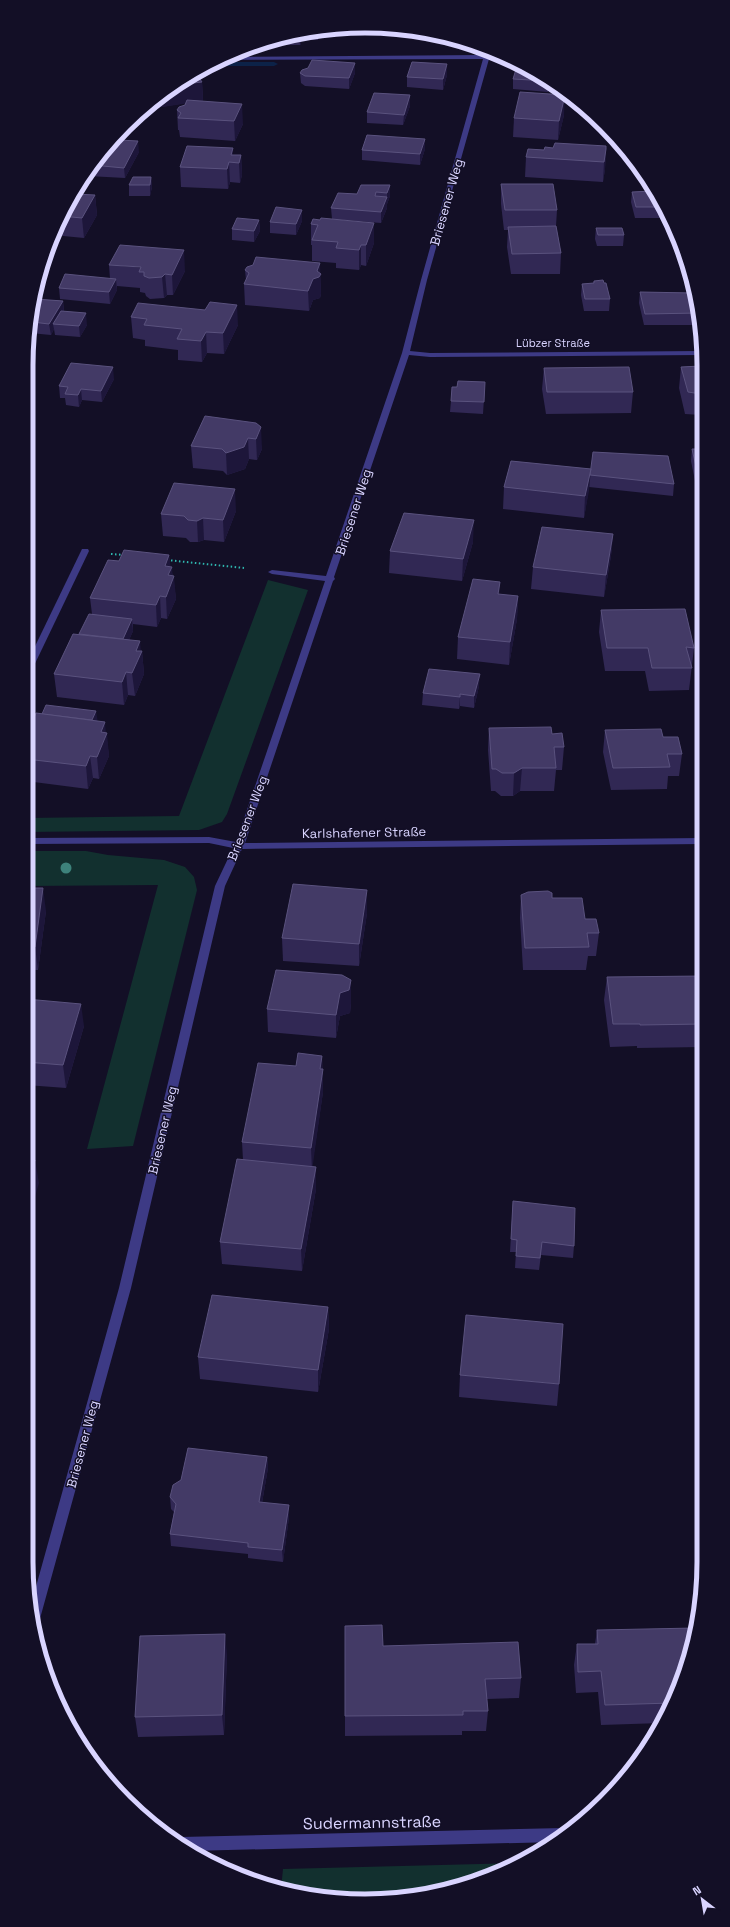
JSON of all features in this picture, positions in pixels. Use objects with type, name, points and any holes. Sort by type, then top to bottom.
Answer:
[{"type":"street","points":[[236,59],[484,55]]},
{"type":"street","name":"Briesener Weg","points":[[37,1610],[125,1288],[220,886],[239,846],[331,579],[406,353],[424,280],[487,56]]},
{"type":"street","name":"Lübzer Straße","points":[[406,353],[430,355],[696,353]]},
{"type":"street","points":[[33,659],[85,551]]},
{"type":"street","points":[[272,572],[331,579]]},
{"type":"street","name":"Karlshafener Straße","points":[[33,841],[210,840],[239,846],[697,841]]},
{"type":"street","name":"Sudermannstraße","points":[[190,1844],[553,1835]]},
{"type":"path","points":[[85,551],[127,556]]},
{"type":"path","points":[[165,560],[272,572]]},
{"type":"green space","points":[[268,580],[308,590],[227,814],[222,822],[199,830],[33,832],[33,818],[179,816]]},
{"type":"green space","points":[[33,851],[86,851],[108,855],[164,860],[185,867],[194,877],[197,890],[133,1146],[87,1149],[158,885],[33,886]]},
{"type":"green space","points":[[505,1863],[451,1883],[430,1888],[365,1894],[322,1891],[282,1884],[283,1869]]},
{"type":"building","points":[[312,60],[355,63],[349,78],[305,76],[300,73],[302,70],[308,68]]},
{"type":"building","points":[[412,62],[447,64],[443,79],[407,77]]},
{"type":"building","points":[[516,69],[536,80],[513,79]]},
{"type":"building","points":[[199,77],[202,82],[189,83]]},
{"type":"building","points":[[520,92],[557,94],[564,100],[559,121],[514,118]]},
{"type":"building","points":[[374,93],[410,95],[404,115],[367,112]]},
{"type":"building","points":[[187,100],[242,104],[234,121],[178,118],[181,113],[177,110],[179,107],[185,105]]},
{"type":"building","points":[[367,135],[425,139],[420,154],[362,150]]},
{"type":"building","points":[[121,140],[138,141],[124,168],[100,166]]},
{"type":"building","points":[[555,143],[606,146],[604,162],[526,157],[528,149],[544,150],[545,147],[553,148]]},
{"type":"building","points":[[187,146],[233,148],[231,155],[241,155],[239,163],[229,162],[227,169],[180,167]]},
{"type":"building","points":[[133,177],[151,177],[150,185],[129,185]]},
{"type":"building","points":[[501,184],[553,184],[557,210],[505,210]]},
{"type":"building","points":[[361,185],[390,185],[387,193],[376,192],[375,196],[387,197],[381,212],[331,208],[338,193],[357,194]]},
{"type":"building","points":[[648,191],[657,207],[636,207],[632,192]]},
{"type":"building","points":[[80,194],[95,195],[82,218],[68,217]]},
{"type":"building","points":[[276,207],[302,210],[296,224],[270,222]]},
{"type":"building","points":[[237,218],[259,220],[254,231],[232,229]]},
{"type":"building","points":[[321,218],[374,223],[366,245],[361,245],[359,250],[336,248],[338,242],[312,240],[318,225],[311,224],[313,219],[320,220]]},
{"type":"building","points":[[556,226],[561,253],[512,254],[508,227]]},
{"type":"building","points":[[596,228],[622,228],[624,235],[598,235]]},
{"type":"building","points":[[120,245],[184,250],[172,275],[165,274],[162,277],[149,278],[144,276],[144,272],[139,272],[141,267],[109,265]]},
{"type":"building","points":[[256,257],[320,263],[317,271],[321,274],[319,277],[313,279],[308,291],[244,284],[249,273],[245,270],[247,267],[253,265]]},
{"type":"building","points":[[65,274],[116,279],[109,292],[59,288]]},
{"type":"building","points":[[603,280],[604,283],[606,283],[610,299],[585,299],[582,284],[594,283],[594,281]]},
{"type":"building","points":[[640,292],[689,293],[693,313],[645,314]]},
{"type":"building","points":[[39,299],[63,301],[49,324],[36,322]]},
{"type":"building","points":[[210,302],[237,305],[223,333],[206,332],[201,341],[177,339],[182,329],[144,325],[147,319],[131,317],[138,303],[205,310]]},
{"type":"building","points":[[61,311],[86,313],[79,326],[53,324]]},
{"type":"building","points":[[71,363],[113,367],[101,391],[81,389],[78,395],[65,394],[68,387],[59,386]]},
{"type":"building","points":[[697,366],[697,393],[688,392],[681,367]]},
{"type":"building","points":[[629,367],[633,392],[547,392],[544,368]]},
{"type":"building","points":[[458,381],[485,382],[484,402],[451,401],[452,387],[457,387]]},
{"type":"building","points":[[205,416],[256,423],[261,427],[256,439],[248,438],[244,447],[226,453],[222,449],[191,446]]},
{"type":"building","points":[[692,449],[697,449],[697,471]]},
{"type":"building","points":[[593,452],[668,456],[674,484],[590,475]]},
{"type":"building","points":[[511,461],[591,469],[585,496],[504,487]]},
{"type":"building","points":[[174,483],[235,489],[223,520],[203,518],[197,521],[188,520],[184,516],[161,514]]},
{"type":"building","points":[[404,513],[474,520],[463,559],[390,551]]},
{"type":"building","points":[[542,527],[613,534],[606,575],[533,567]]},
{"type":"building","points":[[124,550],[169,555],[165,566],[172,567],[168,575],[174,576],[166,597],[160,596],[156,605],[90,598],[108,560],[119,561]]},
{"type":"building","points":[[473,579],[500,582],[498,594],[518,596],[510,642],[458,637]]},
{"type":"building","points":[[685,609],[694,648],[686,647],[692,668],[652,668],[648,648],[607,648],[601,610]]},
{"type":"building","points":[[89,614],[132,619],[123,639],[79,634]]},
{"type":"building","points":[[73,634],[140,641],[136,651],[142,651],[132,673],[126,672],[122,682],[54,674]]},
{"type":"building","points":[[429,669],[480,674],[474,696],[460,694],[460,697],[423,693]]},
{"type":"building","points":[[46,705],[96,711],[92,720],[42,714]]},
{"type":"building","points":[[36,713],[105,722],[101,732],[107,733],[97,757],[90,756],[86,766],[33,760],[33,720]]},
{"type":"building","points":[[551,727],[552,734],[562,733],[564,747],[554,747],[556,768],[522,768],[514,773],[502,773],[496,769],[492,769],[489,728]]},
{"type":"building","points":[[661,729],[663,737],[678,737],[682,754],[667,754],[670,767],[613,768],[605,730]]},
{"type":"building","points":[[293,884],[367,890],[359,944],[282,938]]},
{"type":"building","points":[[33,888],[43,888],[35,947],[33,947]]},
{"type":"building","points":[[548,891],[552,893],[552,898],[582,898],[585,919],[596,919],[599,933],[587,933],[589,947],[525,948],[521,895],[528,892]]},
{"type":"building","points":[[276,970],[342,975],[351,980],[349,990],[340,993],[336,1015],[267,1009]]},
{"type":"building","points":[[697,976],[697,1024],[613,1024],[607,977]]},
{"type":"building","points":[[33,1000],[81,1004],[63,1065],[33,1063]]},
{"type":"building","points":[[298,1053],[322,1056],[320,1069],[323,1069],[311,1148],[242,1142],[258,1063],[296,1066]]},
{"type":"building","points":[[237,1159],[316,1167],[301,1249],[220,1242]]},
{"type":"building","points":[[513,1201],[575,1208],[574,1246],[542,1242],[540,1258],[516,1256],[517,1240],[511,1239]]},
{"type":"building","points":[[212,1295],[328,1307],[318,1370],[198,1357]]},
{"type":"building","points":[[466,1315],[563,1324],[559,1384],[460,1375]]},
{"type":"building","points":[[188,1448],[267,1457],[259,1502],[289,1505],[282,1550],[248,1547],[248,1543],[170,1534],[176,1504],[170,1497],[173,1485],[181,1480]]},
{"type":"building","points":[[382,1625],[383,1646],[518,1642],[521,1678],[485,1679],[488,1711],[463,1711],[463,1715],[345,1716],[345,1626]]},
{"type":"building","points":[[691,1628],[679,1669],[666,1703],[605,1705],[601,1671],[578,1672],[577,1644],[598,1644],[597,1630]]},
{"type":"building","points":[[225,1634],[222,1715],[135,1717],[140,1636]]},
{"type":"waterway","points":[[225,64],[274,64]]}]
